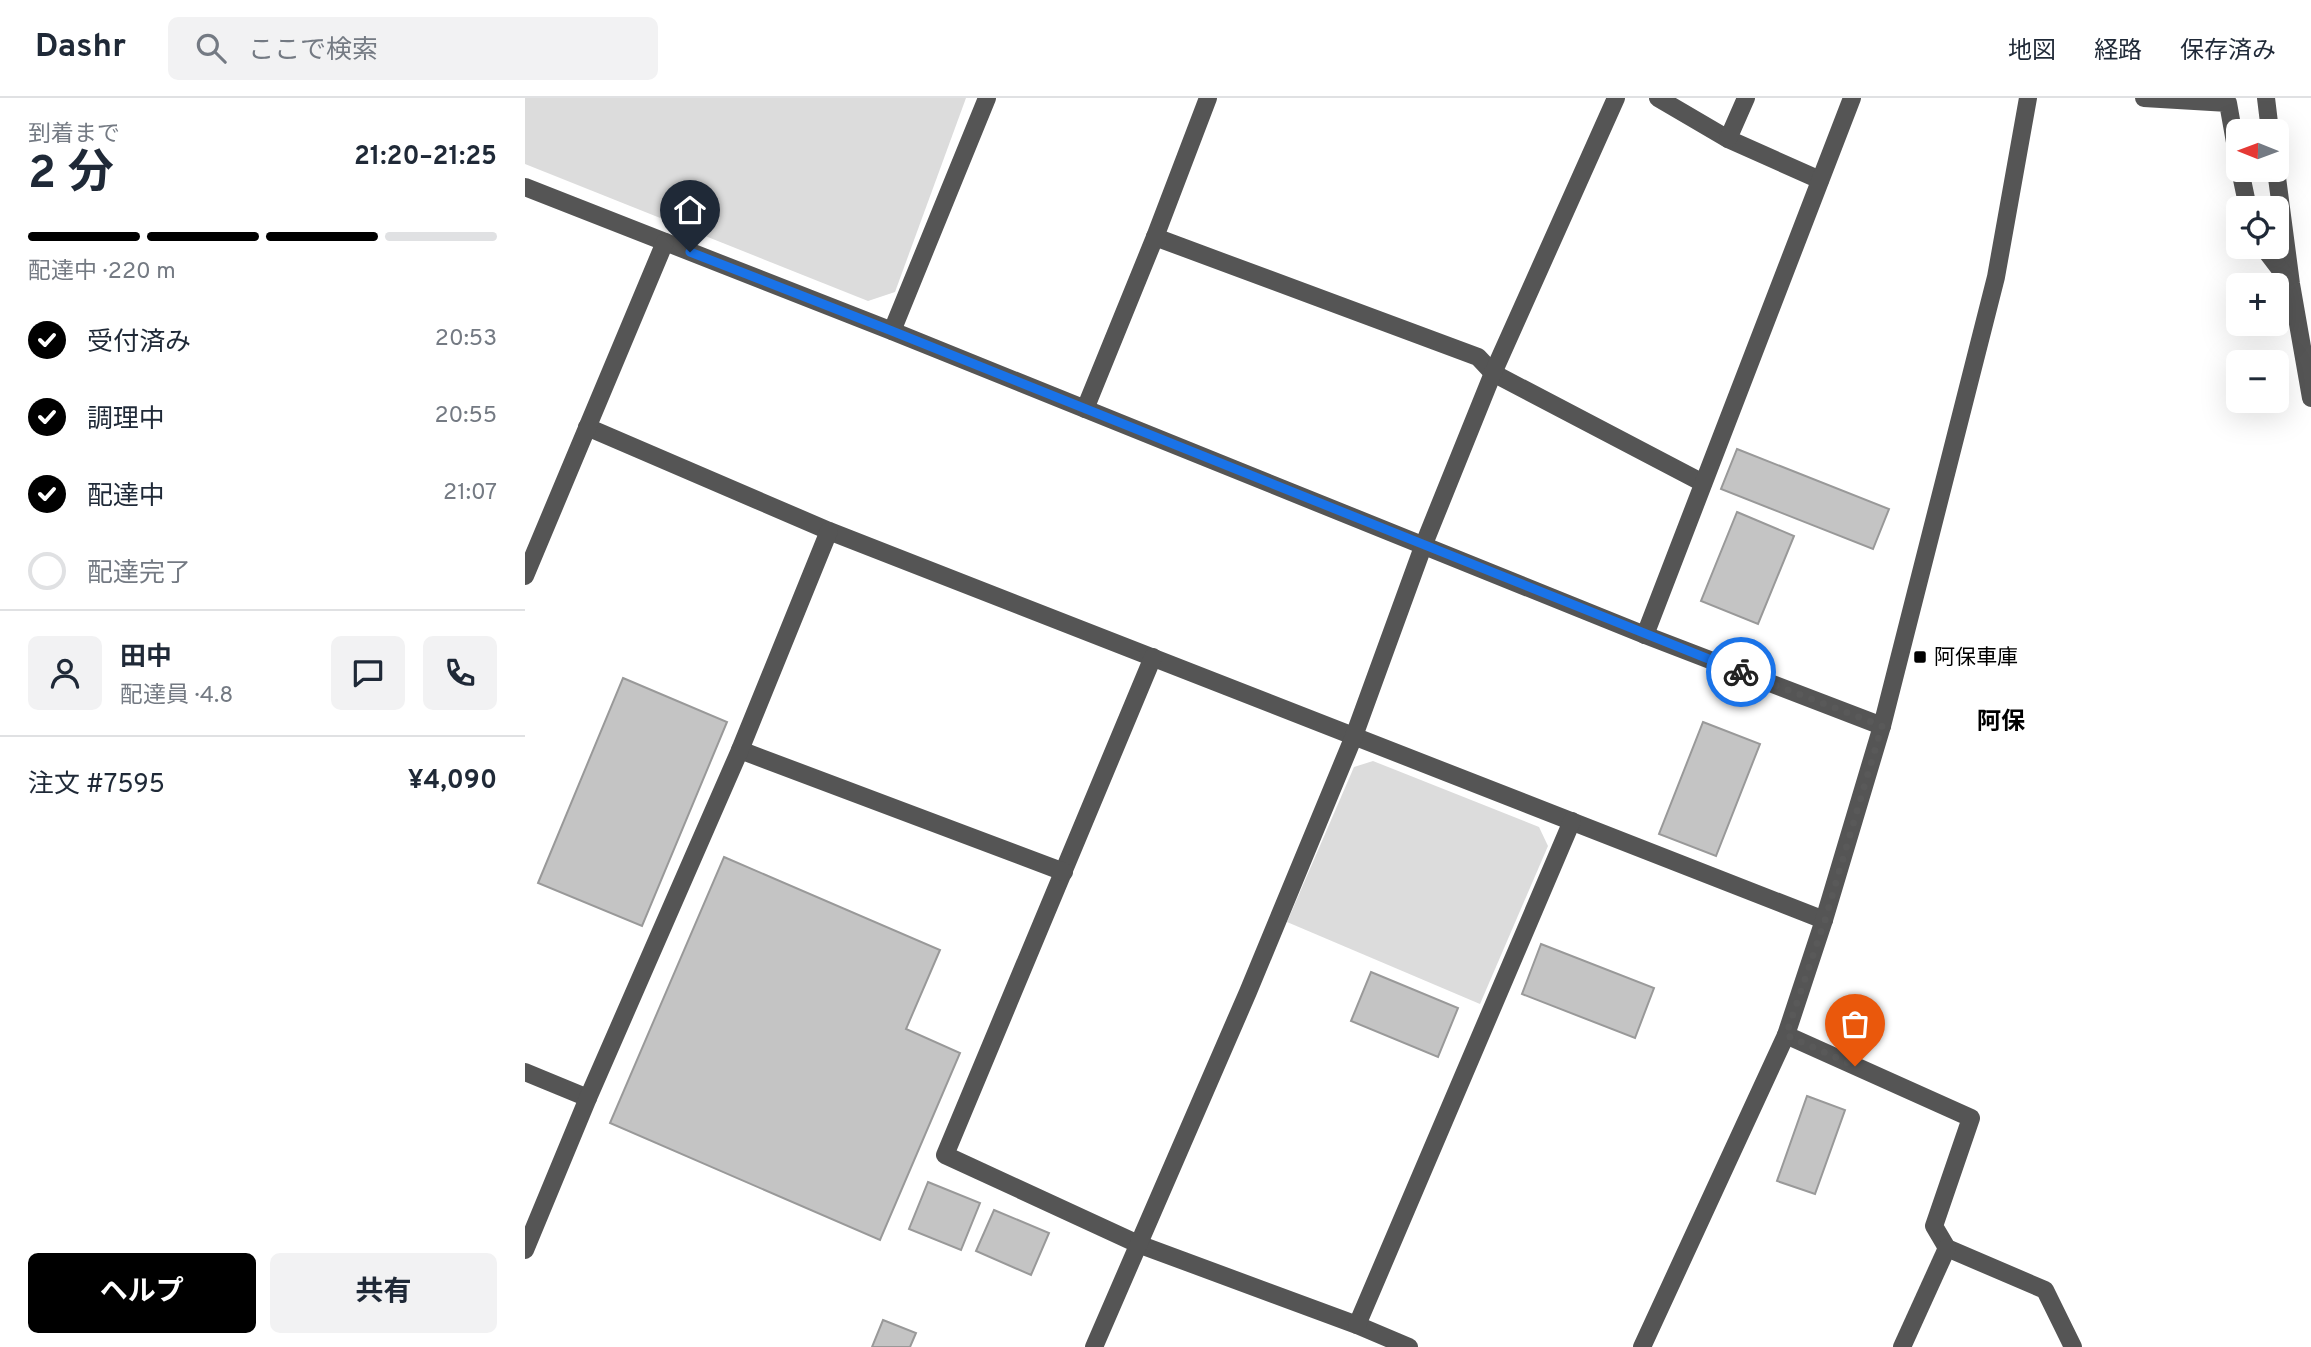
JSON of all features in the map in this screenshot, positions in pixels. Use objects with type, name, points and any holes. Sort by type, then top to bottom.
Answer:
[{"type":"street","points":[[892,331],[987,98]]},
{"type":"street","points":[[1085,409],[1208,98]]},
{"type":"street","points":[[1094,1347],[1248,992],[1355,736],[1424,544],[1493,373],[1616,98]]},
{"type":"street","points":[[1658,98],[1728,139],[1820,180]]},
{"type":"street","points":[[1728,139],[1746,98]]},
{"type":"street","points":[[1645,635],[1852,98]]},
{"type":"street","points":[[1642,1347],[1786,1035],[1825,920],[1882,726],[1996,277],[2028,98]]},
{"type":"street","points":[[2144,98],[2228,103],[2231,119]]},
{"type":"street","points":[[2266,98],[2269,119]]},
{"type":"street","points":[[2278,182],[2291,284],[2311,397]]},
{"type":"street","points":[[525,187],[892,331],[1645,635],[1882,726]]},
{"type":"street","points":[[1155,237],[1478,357],[1493,373],[1703,483]]},
{"type":"street","points":[[525,576],[665,242]]},
{"type":"street","points":[[2272,259],[2291,284]]},
{"type":"street","points":[[587,427],[829,531],[1825,920]]},
{"type":"street","points":[[525,1250],[587,1098],[740,750],[829,531]]},
{"type":"street","points":[[1153,657],[945,1155],[1137,1244],[1357,1325],[1409,1347]]},
{"type":"street","points":[[740,750],[1064,872]]},
{"type":"street","points":[[1357,1325],[1572,821]]},
{"type":"street","points":[[1786,1035],[1971,1118],[1934,1226],[1947,1248],[2045,1290],[2073,1347]]},
{"type":"street","points":[[525,1072],[587,1098]]},
{"type":"street","points":[[1902,1347],[1947,1248]]},
{"type":"shaded area","points":[[525,98],[966,98],[895,292],[868,301],[525,164]]},
{"type":"shaded area","points":[[1373,761],[1539,827],[1548,846],[1480,1004],[1287,922],[1354,767]]},
{"type":"building","points":[[1737,449],[1889,509],[1873,549],[1721,489]]},
{"type":"building","points":[[1737,512],[1794,536],[1758,624],[1701,601]]},
{"type":"building","points":[[623,678],[727,722],[642,926],[538,883]]},
{"type":"building","points":[[1703,722],[1760,744],[1716,856],[1659,834]]},
{"type":"building","points":[[724,857],[940,950],[906,1029],[960,1053],[880,1240],[610,1123]]},
{"type":"building","points":[[1541,944],[1654,988],[1635,1038],[1522,994]]},
{"type":"building","points":[[1371,972],[1458,1008],[1438,1057],[1351,1021]]},
{"type":"building","points":[[1807,1096],[1845,1110],[1815,1194],[1777,1181]]},
{"type":"building","points":[[928,1182],[980,1203],[961,1250],[909,1229]]},
{"type":"building","points":[[994,1210],[1049,1233],[1031,1275],[976,1251]]},
{"type":"building","points":[[883,1320],[916,1333],[910,1347],[872,1347]]},
{"type":"way so far","points":[[1741,672],[1882,726],[1825,920],[1786,1035],[1855,1066]]},
{"type":"place","name":"阿保車庫","points":[[1920,657]]},
{"type":"district","name":"阿保","points":[[2001,721]]},
{"type":"route","points":[[690,252],[1741,672]]}]
